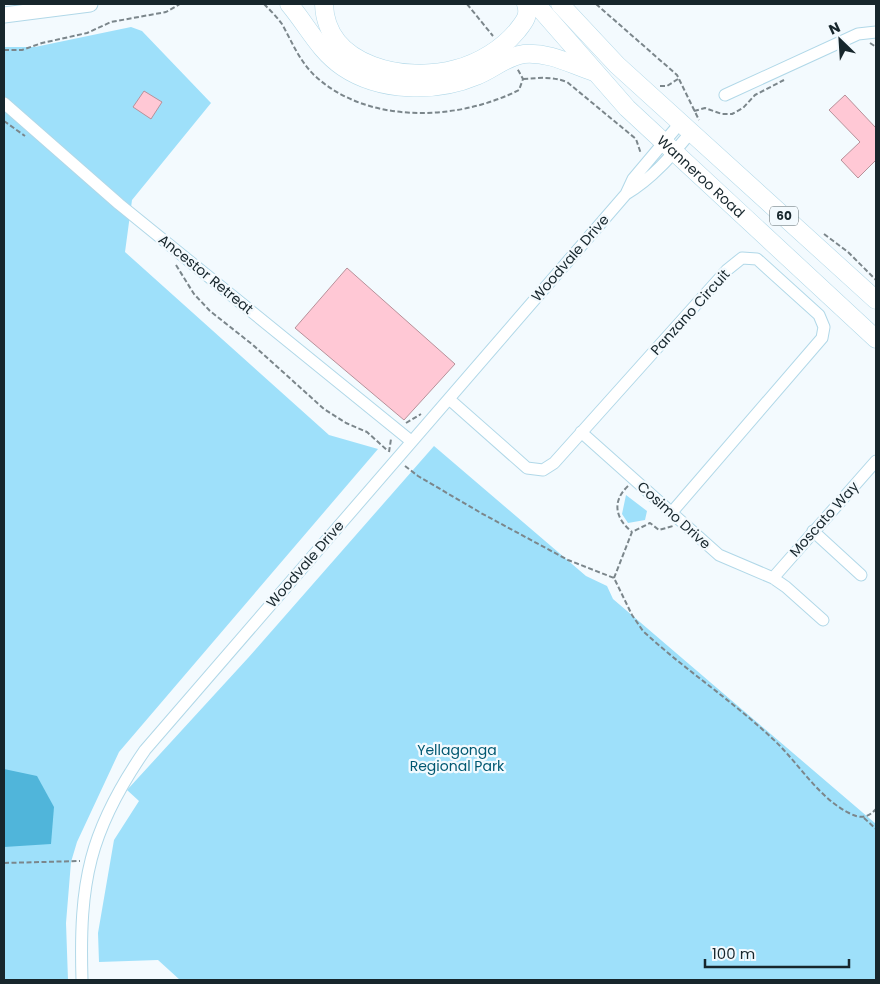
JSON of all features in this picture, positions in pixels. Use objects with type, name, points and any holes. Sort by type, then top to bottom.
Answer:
[{"type":"highway","points":[[289,4],[299,11],[319,44],[343,67],[366,79],[392,86],[412,87],[456,82],[475,77],[522,54],[537,53],[554,56],[594,72]]},
{"type":"highway","points":[[324,4],[324,16],[330,32],[350,54],[376,68],[420,74],[456,69],[497,50],[515,33],[527,17],[526,4]]},
{"type":"highway","name":"Wanneroo Road","points":[[536,4],[594,72],[668,148],[876,339]]},
{"type":"highway","name":"60","points":[[560,4],[598,46],[689,122]]},
{"type":"highway","name":"Wanneroo Road","points":[[689,122],[876,300]]},
{"type":"main road","points":[[4,15],[90,4]]},
{"type":"street","points":[[725,95],[858,34],[876,32]]},
{"type":"street","name":"Ancestor Retreat","points":[[4,103],[119,204],[411,441]]},
{"type":"street","name":"Woodvale Drive","points":[[82,980],[82,913],[86,878],[100,830],[122,783],[145,750],[393,455],[411,441],[449,399],[626,194],[641,185],[689,122]]},
{"type":"street","name":"Panzano Circuit","points":[[449,399],[520,463],[535,470],[543,470],[554,463],[735,262],[749,258],[757,259],[818,315],[824,326],[822,338],[672,516]]},
{"type":"street","name":"Cosimo Drive","points":[[581,432],[672,516],[719,555],[773,578],[823,620]]},
{"type":"street","name":"Moscato Way","points":[[773,578],[876,461]]},
{"type":"street","points":[[813,531],[861,575]]},
{"type":"path","points":[[4,50],[22,50],[42,43],[87,33],[111,22],[166,12],[180,4]]},
{"type":"path","points":[[467,4],[496,40]]},
{"type":"path","points":[[596,4],[676,75],[686,98]]},
{"type":"path","points":[[864,42],[876,47]]},
{"type":"path","points":[[516,67],[523,79],[540,76],[554,77],[567,82],[636,140],[640,146],[642,156]]},
{"type":"path","points":[[689,122],[705,108],[722,114],[732,114],[743,108],[755,95],[788,78]]},
{"type":"path","points":[[4,121],[31,141]]},
{"type":"path","points":[[174,261],[194,294],[210,311],[324,409],[346,423],[367,432],[418,476],[481,514],[568,560],[614,578],[642,631],[710,685],[776,742],[822,792],[849,813],[864,818],[876,829]]},
{"type":"path","points":[[393,455],[391,438],[404,423],[424,413]]},
{"type":"path","points":[[383,459],[393,455]]},
{"type":"path","points":[[630,485],[622,492],[617,505],[617,514],[624,525],[632,532]]},
{"type":"path","points":[[614,578],[632,532],[650,524],[659,530],[673,527],[672,516]]},
{"type":"path","points":[[864,818],[870,816],[876,809]]},
{"type":"path","points":[[4,863],[82,861]]},
{"type":"green space","points":[[131,27],[142,31],[211,103],[132,200],[125,252],[329,435],[378,449],[119,752],[77,842],[71,862],[66,923],[68,980],[4,980],[4,47],[35,47]]},
{"type":"green space","name":"Yellagonga Regional Park","points":[[434,446],[586,576],[607,586],[613,599],[876,824],[876,980],[180,980],[158,960],[99,962],[98,933],[114,840],[139,801],[127,790],[248,658]]},
{"type":"green space","points":[[626,495],[647,511],[645,520],[628,523],[622,514]]},
{"type":"shaded area","points":[[4,769],[37,776],[54,807],[51,844],[4,847]]},
{"type":"building","points":[[144,91],[162,102],[151,119],[133,107]]},
{"type":"building","points":[[845,95],[876,128],[876,160],[858,178],[841,160],[860,142],[829,110]]},
{"type":"building","points":[[347,268],[455,364],[404,420],[295,328]]}]
